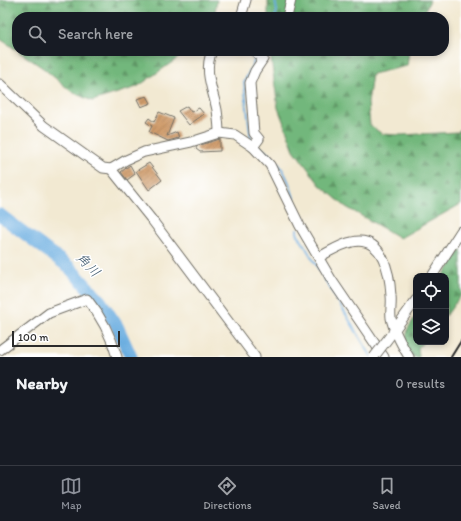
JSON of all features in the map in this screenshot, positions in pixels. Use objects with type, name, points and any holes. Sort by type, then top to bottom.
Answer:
[{"type":"street","points":[[242,12],[246,0]]},
{"type":"street","points":[[288,12],[291,0]]},
{"type":"street","points":[[210,56],[208,74],[217,112],[220,133]]},
{"type":"street","points":[[255,144],[250,83],[255,71],[264,59],[261,56]]},
{"type":"street","points":[[0,84],[44,126],[103,168],[111,169],[144,152],[191,142],[220,133],[235,135],[255,144],[270,165],[300,226],[331,279],[384,357]]},
{"type":"street","points":[[111,169],[152,220],[255,357]]},
{"type":"street","points":[[434,273],[461,231]]},
{"type":"street","points":[[319,257],[352,242],[362,241],[375,248],[385,260],[389,271],[393,332],[409,357]]},
{"type":"street","points":[[0,350],[49,313],[87,299],[98,311],[113,344],[117,357]]},
{"type":"street","points":[[374,357],[413,304]]},
{"type":"green space","points":[[0,0],[217,0],[215,12],[12,12],[12,47],[0,39]]},
{"type":"green space","points":[[268,0],[430,0],[424,12],[268,12]]},
{"type":"green space","points":[[25,56],[181,56],[137,87],[92,101],[72,92],[43,68]]},
{"type":"green space","points":[[271,56],[408,56],[407,66],[372,74],[368,103],[370,125],[382,134],[401,135],[458,132],[461,128],[461,204],[400,238],[346,207],[320,185],[294,150],[278,108]]},
{"type":"green space","points":[[461,249],[461,295],[449,312],[449,273],[445,273]]},
{"type":"green space","points":[[413,320],[413,345],[420,345],[418,348],[419,357],[403,357],[408,328]]},
{"type":"building","points":[[147,96],[151,103],[141,107],[137,99]]},
{"type":"building","points":[[187,106],[191,112],[199,108],[204,114],[189,125],[178,111]]},
{"type":"building","points":[[159,112],[174,118],[167,136],[177,132],[179,138],[168,141],[149,132],[152,126],[146,122],[149,118],[154,122]]},
{"type":"building","points":[[220,139],[220,151],[200,152],[196,149],[197,146]]},
{"type":"building","points":[[149,163],[162,180],[149,190],[136,171]]},
{"type":"building","points":[[130,165],[135,174],[127,180],[121,172]]},
{"type":"waterway","points":[[275,0],[277,12]]},
{"type":"waterway","points":[[253,142],[251,140],[244,83],[256,57]]},
{"type":"waterway","points":[[257,145],[280,165],[291,189],[296,211]]},
{"type":"waterway","name":"角川","points":[[0,215],[69,267],[101,302],[117,326],[131,357]]},
{"type":"waterway","points":[[297,229],[297,233],[371,356]]},
{"type":"railway","points":[[451,357],[461,341]]}]
